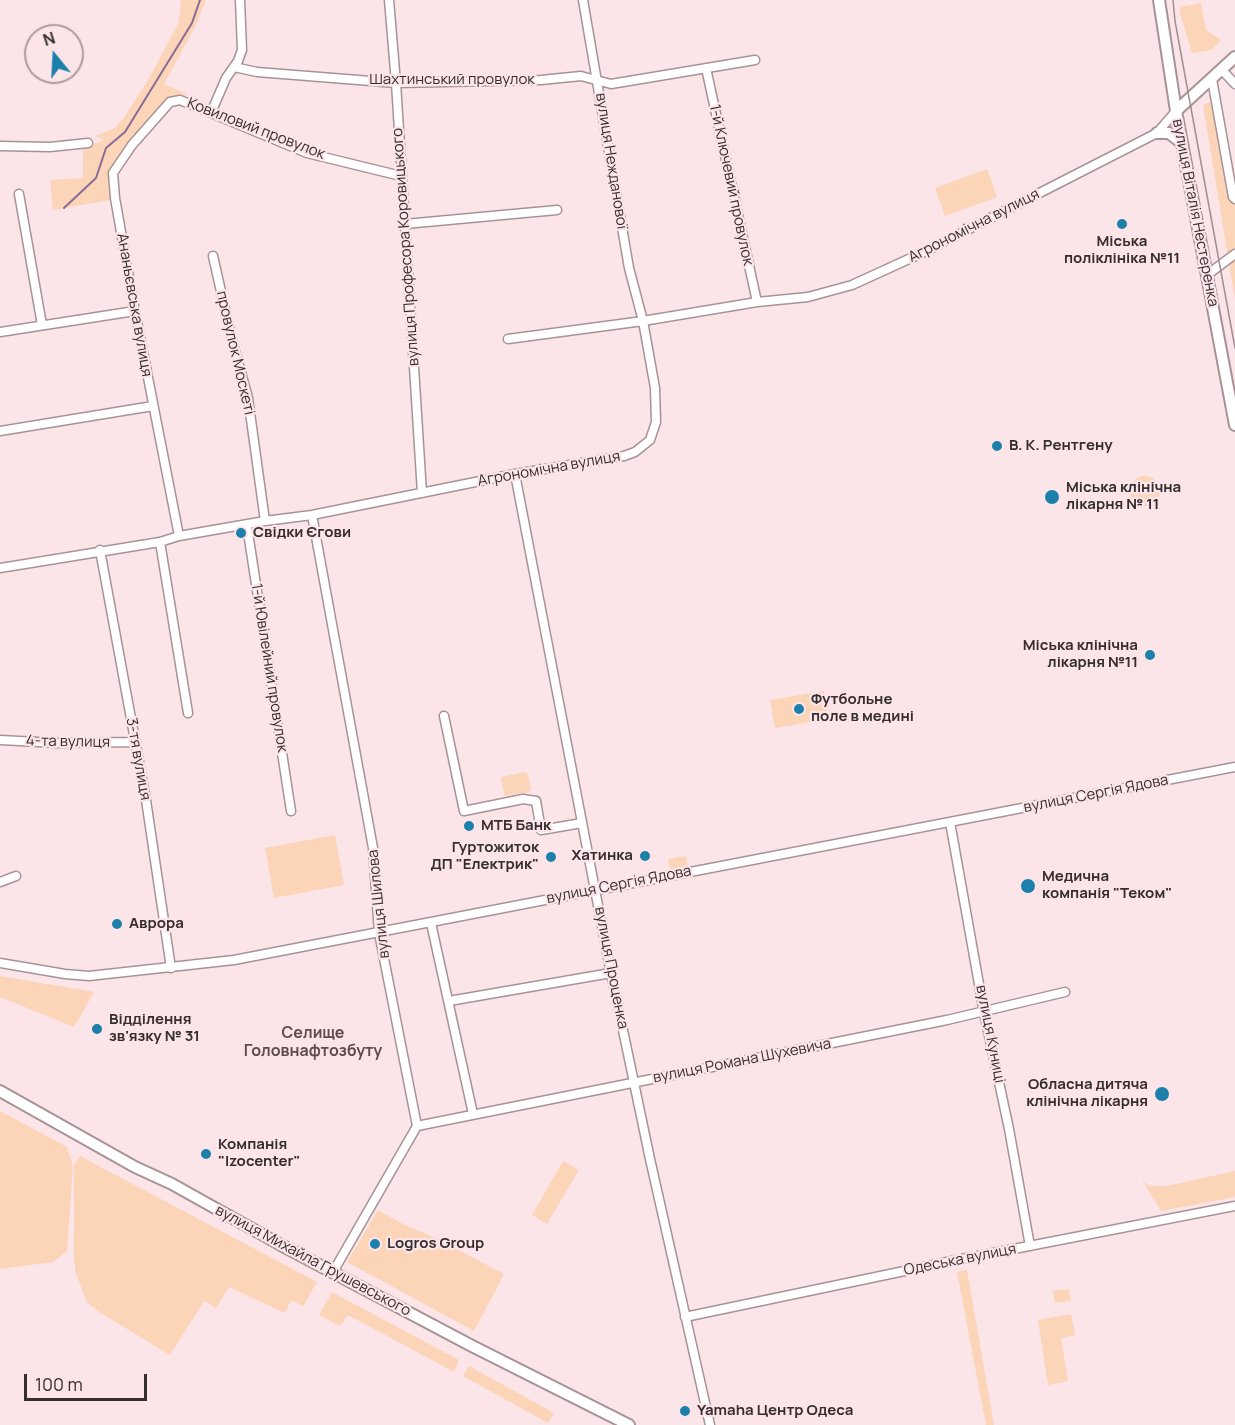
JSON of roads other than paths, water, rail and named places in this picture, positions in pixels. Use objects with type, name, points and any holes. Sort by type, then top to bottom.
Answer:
[{"type":"main road","name":"вулиця Віталія Нестеренка","points":[[1159,0],[1176,111],[1235,425]]},
{"type":"main road","points":[[1176,111],[1235,57]]},
{"type":"main road","points":[[1157,133],[1169,133],[1182,143]]},
{"type":"main road","name":"вулиця Михайла Грушевського","points":[[0,1091],[281,1245],[472,1346],[629,1425]]},
{"type":"street","points":[[211,113],[226,78],[240,56],[242,46],[240,0]]},
{"type":"street","name":"вулиця Професора Коровицького","points":[[389,0],[422,493]]},
{"type":"street","name":"вулиця Нежданової","points":[[584,0],[629,268],[643,321]]},
{"type":"street","name":"Шахтинський провулок","points":[[234,67],[257,72],[396,83],[541,80],[581,76],[616,84],[755,60]]},
{"type":"street","name":"1-й Ключевий провулок","points":[[706,68],[757,302]]},
{"type":"street","points":[[1222,69],[1235,84]]},
{"type":"street","points":[[1212,79],[1235,199]]},
{"type":"street","name":"Ковиловий провулок","points":[[180,100],[307,153],[401,176]]},
{"type":"street","name":"Ананьєвська вулиця","points":[[179,536],[135,310],[115,198],[113,173],[132,145],[170,102],[180,100]]},
{"type":"street","name":"Агрономічна вулиця","points":[[0,568],[160,542],[179,536],[265,521],[312,515],[515,474],[624,456],[635,452],[650,440],[656,422],[656,399],[643,321],[757,302],[808,297],[852,285],[922,253],[1157,133],[1176,111]]},
{"type":"street","points":[[0,146],[50,147],[88,143]]},
{"type":"street","points":[[19,194],[42,325]]},
{"type":"street","points":[[405,224],[557,210]]},
{"type":"street","points":[[1207,275],[1235,254]]},
{"type":"street","name":"провулок Москеті","points":[[213,256],[248,398],[265,521]]},
{"type":"street","points":[[0,333],[135,310]]},
{"type":"street","points":[[508,339],[643,321]]},
{"type":"street","points":[[0,431],[153,405]]},
{"type":"street","name":"вулиця Проценка","points":[[515,474],[611,973],[710,1425]]},
{"type":"street","name":"вулиця Шилова","points":[[312,515],[373,848],[379,933],[417,1126]]},
{"type":"street","name":"1-й Ювілейний провулок","points":[[247,525],[291,811]]},
{"type":"street","points":[[160,542],[188,713]]},
{"type":"street","name":"3-тя вулиця","points":[[100,550],[136,742],[171,968]]},
{"type":"street","points":[[444,716],[464,811],[523,798],[537,801],[541,830],[582,823]]},
{"type":"street","name":"4-та вулиця","points":[[0,740],[57,743],[136,742]]},
{"type":"street","name":"вулиця Сергія Ядова","points":[[0,963],[89,976],[234,960],[1235,767]]},
{"type":"street","name":"вулиця Куниці","points":[[950,822],[984,1012],[1010,1129],[1030,1246]]},
{"type":"street","points":[[0,882],[16,876]]},
{"type":"street","points":[[431,923],[473,1114]]},
{"type":"street","points":[[449,1001],[611,973]]},
{"type":"street","name":"вулиця Романа Шухевича","points":[[417,1126],[984,1012],[1065,992]]},
{"type":"street","points":[[333,1272],[417,1126]]},
{"type":"street","name":"Одеська вулиця","points":[[685,1317],[1235,1206]]},
{"type":"waterway","points":[[64,208],[96,178],[106,148],[125,132],[192,23],[200,0]]},
{"type":"tram line","points":[[1173,0],[1235,348]]},
{"type":"place","name":"Міська поліклініка №11","points":[[1122,224]]},
{"type":"place","name":"В. К. Рентгену","points":[[997,446]]},
{"type":"place","name":"Міська клінічна лікарня № 11","points":[[1052,497]]},
{"type":"place","name":"Свідки Єгови","points":[[241,533]]},
{"type":"place","name":"Міська клінічна лікарня №11","points":[[1150,655]]},
{"type":"place","name":"Футбольне поле в медині","points":[[799,709]]},
{"type":"place","name":"МТБ Банк","points":[[469,826]]},
{"type":"place","name":"Хатинка","points":[[645,856]]},
{"type":"place","name":"Гуртожиток ДП \"Електрик\"","points":[[551,857]]},
{"type":"place","name":"Медична компанія \"Теком\"","points":[[1028,886]]},
{"type":"place","name":"Аврора","points":[[117,924]]},
{"type":"place","name":"Відділення зв'язку № 31","points":[[97,1029]]},
{"type":"place","name":"Обласна дитяча клінічна лікарня","points":[[1162,1094]]},
{"type":"place","name":"Компанія \"Izocenter\"","points":[[206,1154]]},
{"type":"place","name":"Logros Group","points":[[375,1244]]},
{"type":"place","name":"Yamaha Центр Одеса","points":[[685,1411]]},
{"type":"district","name":"Селище Головнафтозбуту","points":[[313,1043]]}]
